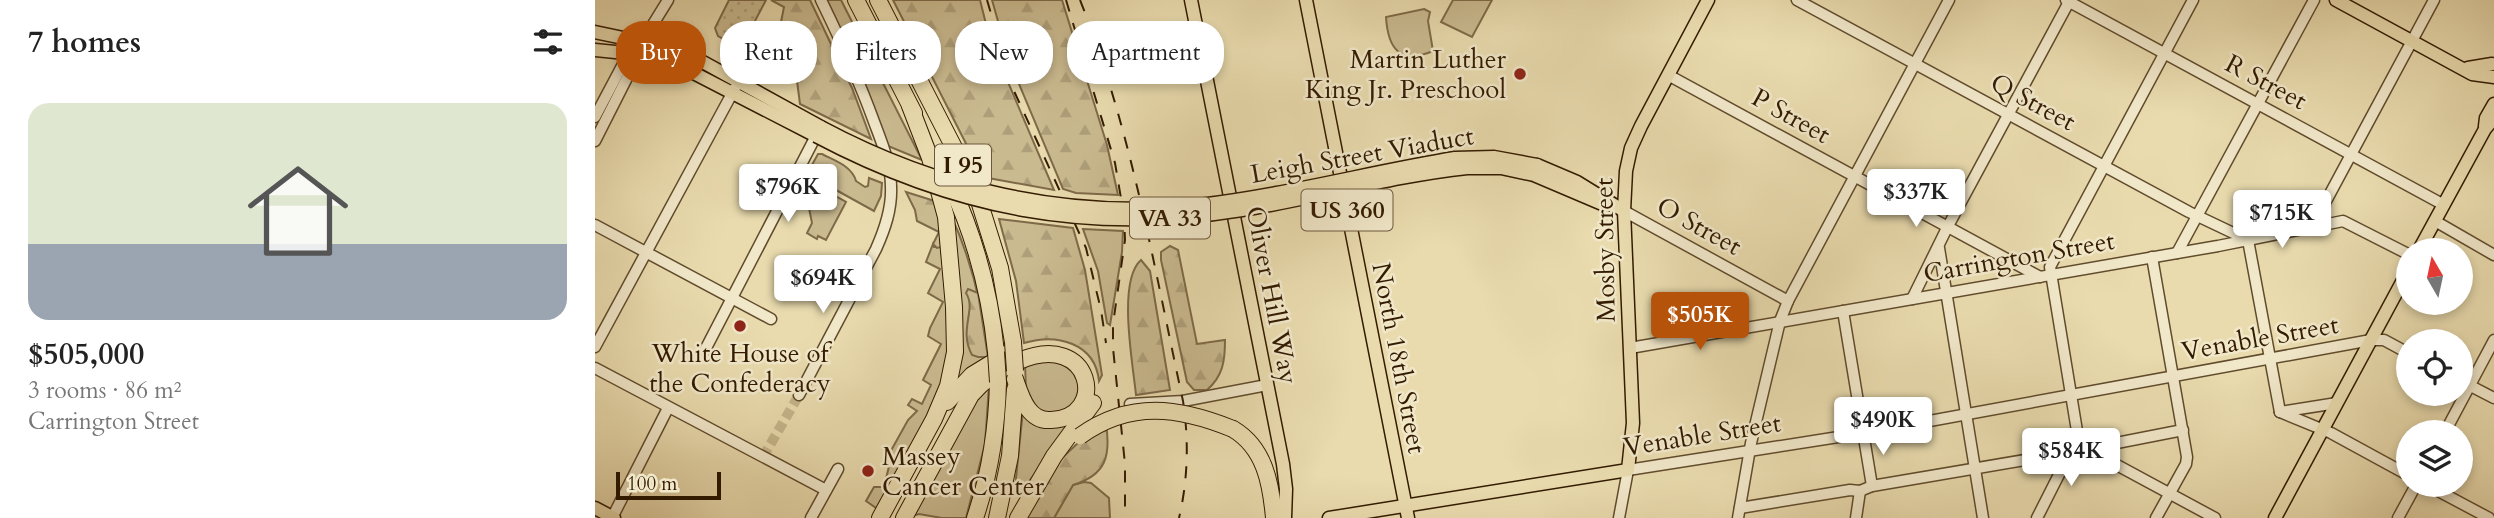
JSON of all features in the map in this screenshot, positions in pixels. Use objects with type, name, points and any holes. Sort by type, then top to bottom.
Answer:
[{"type":"highway","name":"I 95","points":[[856,0],[947,177],[971,233],[989,298],[998,382],[993,442],[975,518]]},
{"type":"highway","name":"I 95","points":[[878,0],[965,169],[980,204],[1000,268],[1013,342],[1015,375],[1010,456],[997,518]]},
{"type":"highway","points":[[880,518],[934,419],[953,368],[954,307],[943,201],[910,106]]},
{"type":"highway","points":[[934,419],[950,397],[972,375],[1010,352],[1052,343],[1072,348],[1089,363],[1096,390],[1094,402],[1041,478],[1018,518]]},
{"type":"highway","points":[[904,518],[971,395],[997,372],[1027,357],[1061,354],[1083,372],[1086,381],[1084,400],[1072,415],[1045,421],[1030,412],[1015,375]]},
{"type":"highway","points":[[1041,478],[1061,453],[1080,436],[1118,415],[1149,410],[1182,414],[1233,429],[1251,442],[1259,453],[1270,486],[1274,518]]},
{"type":"main road","name":"Oliver Hill Way","points":[[1191,0],[1283,464],[1285,518]]},
{"type":"main road","name":"North 18th Street","points":[[1306,0],[1406,512]]},
{"type":"main road","name":"Mosby Street","points":[[1628,470],[1633,423],[1624,211],[1626,171],[1631,148],[1708,0]]},
{"type":"main road","points":[[2336,0],[2464,68],[2493,67]]},
{"type":"main road","name":"VA 33","points":[[595,32],[616,37]]},
{"type":"main road","name":"VA 33","points":[[595,50],[616,54]]},
{"type":"main road","name":"VA 33","points":[[706,66],[736,87],[818,132]]},
{"type":"main road","name":"VA 33","points":[[706,76],[736,87]]},
{"type":"main road","points":[[2485,128],[2486,118],[2494,104]]},
{"type":"main road","points":[[2426,238],[2485,128],[2494,118]]},
{"type":"main road","name":"Leigh Street Viaduct","points":[[818,132],[953,183],[1024,200],[1098,208],[1172,207],[1222,202],[1455,158],[1494,157],[1569,178],[1624,211]]},
{"type":"main road","points":[[2275,518],[2396,293]]},
{"type":"main road","name":"Venable Street","points":[[1329,518],[1406,512],[1628,470]]},
{"type":"main road","points":[[595,508],[613,518]]},
{"type":"street","points":[[654,21],[668,0]]},
{"type":"street","points":[[799,395],[877,246],[889,214],[891,189],[886,154],[861,87],[821,0]]},
{"type":"street","name":"Q Street","points":[[1797,0],[2196,216],[2248,240]]},
{"type":"street","points":[[1949,0],[1788,301],[1780,321],[1749,451],[1739,513],[2182,430]]},
{"type":"street","points":[[2037,518],[2078,448],[2072,395],[2045,276],[2193,0]]},
{"type":"street","points":[[2177,253],[2313,0]]},
{"type":"street","points":[[2323,225],[2325,203],[2434,0]]},
{"type":"street","points":[[1912,299],[1947,228],[2069,1]]},
{"type":"street","name":"R Street","points":[[2069,1],[2444,205]]},
{"type":"street","name":"P Street","points":[[1668,75],[1947,228],[2045,276]]},
{"type":"street","points":[[595,117],[616,77]]},
{"type":"street","points":[[595,141],[624,84]]},
{"type":"street","points":[[595,347],[736,87]]},
{"type":"street","points":[[606,96],[611,112]]},
{"type":"street","points":[[705,350],[818,132]]},
{"type":"street","name":"O Street","points":[[1624,211],[1788,301]]},
{"type":"street","name":"Carrington Street","points":[[1630,348],[2177,253],[2343,221],[2396,248]]},
{"type":"street","points":[[2435,221],[2494,255]]},
{"type":"street","points":[[595,225],[771,319]]},
{"type":"street","points":[[2248,240],[2280,412]]},
{"type":"street","points":[[1939,246],[1983,518]]},
{"type":"street","points":[[2152,257],[2186,462],[2156,518]]},
{"type":"street","points":[[1843,311],[1872,486]]},
{"type":"street","points":[[2371,340],[2384,340],[2396,346]]},
{"type":"street","name":"Venable Street","points":[[1628,470],[1864,433],[2371,340]]},
{"type":"street","points":[[2473,371],[2494,340]]},
{"type":"street","points":[[595,369],[826,490]]},
{"type":"street","points":[[1130,404],[1183,401],[1267,385]]},
{"type":"street","points":[[2473,387],[2494,398]]},
{"type":"street","points":[[2280,412],[2337,403]]},
{"type":"street","points":[[613,518],[668,408]]},
{"type":"street","points":[[2280,412],[2323,429],[2396,469]]},
{"type":"street","points":[[2078,448],[2215,518]]},
{"type":"street","points":[[811,518],[838,469]]},
{"type":"street","name":"Mosby Street","points":[[1619,518],[1628,470]]},
{"type":"street","points":[[1856,518],[1860,491]]},
{"type":"street","points":[[2398,518],[2409,497]]},
{"type":"street","points":[[2450,497],[2489,518]]},
{"type":"green space","points":[[729,0],[766,0],[755,21],[720,21],[720,37],[715,28]]},
{"type":"green space","points":[[771,0],[810,0],[831,44],[831,84],[850,84],[871,139],[800,104],[797,84],[817,84],[817,21],[781,21],[784,7]]},
{"type":"green space","points":[[825,0],[841,0],[852,21],[834,21]]},
{"type":"green space","points":[[893,0],[980,0],[985,21],[955,21],[955,84],[1009,84],[1054,190],[983,177],[936,84],[941,84],[941,21],[904,21]]},
{"type":"green space","points":[[992,0],[1062,0],[1069,21],[1067,84],[1088,84],[1107,145],[1118,195],[1076,193],[1063,189],[1019,84],[1053,84],[1053,21],[998,21]]},
{"type":"green space","points":[[1453,0],[1492,0],[1472,37],[1441,22]]},
{"type":"green space","points":[[1424,9],[1430,12],[1428,21],[1433,51],[1422,55],[1404,55],[1393,46],[1386,17]]},
{"type":"green space","points":[[861,84],[884,84],[922,160],[888,146]]},
{"type":"green space","points":[[818,154],[842,164],[851,171],[856,181],[865,187],[868,186],[869,178],[882,183],[881,196],[874,211],[807,174]]},
{"type":"green space","points":[[816,185],[846,202],[826,240],[818,236],[817,239],[807,233],[812,223],[806,202]]},
{"type":"green space","points":[[906,192],[938,202],[941,247],[937,248],[933,244],[939,232],[917,221]]},
{"type":"green space","points":[[950,213],[965,248],[975,284],[988,359],[949,392]]},
{"type":"green space","points":[[999,219],[1073,228],[1085,270],[1102,375],[1099,381],[1090,358],[1072,344],[1049,339],[1024,343],[1016,281]]},
{"type":"green space","points":[[1083,229],[1123,231],[1110,325],[1107,323],[1098,271]]},
{"type":"green space","points":[[933,244],[934,247],[941,247],[950,321],[945,381],[879,510],[866,501],[874,487],[882,487],[884,484],[892,459],[888,456],[908,420],[917,411],[908,405],[912,399],[922,404],[931,385],[923,380],[941,344],[928,336],[943,302],[928,293],[940,269],[926,262]]},
{"type":"green space","points":[[1170,246],[1178,250],[1197,344],[1225,340],[1222,368],[1207,390],[1194,390],[1187,382],[1161,260],[1161,252]]},
{"type":"green space","points":[[1141,260],[1150,271],[1170,390],[1136,395],[1128,304],[1134,271]]},
{"type":"green space","points":[[968,289],[978,293],[988,357],[972,355],[968,346]]},
{"type":"green space","points":[[1056,359],[1078,376],[1079,397],[1066,412],[1041,413],[1026,392],[1025,363]]},
{"type":"green space","points":[[989,385],[985,444],[966,518],[919,514],[909,517],[970,406]]},
{"type":"green space","points":[[1023,410],[1074,421],[1022,491],[1018,492],[1015,488]]},
{"type":"green space","points":[[1106,424],[1108,446],[1104,463],[1099,470],[1093,476],[1073,485],[1054,518],[1024,518],[1061,459],[1080,441]]},
{"type":"green space","points":[[1091,483],[1109,498],[1110,518],[1054,518],[1073,485]]},
{"type":"tunnel","points":[[763,457],[799,395]]},
{"type":"railway","points":[[987,0],[1014,91],[1086,248],[1106,343]]},
{"type":"railway","points":[[1066,0],[1115,163],[1124,216],[1125,240],[1113,324],[1113,348],[1125,464],[1125,518]]},
{"type":"railway","points":[[1080,0],[1114,98],[1140,198],[1183,401],[1187,460],[1179,518]]},
{"type":"place","name":"Martin Luther King Jr. Preschool","points":[[1520,74]]},
{"type":"place","name":"White House of the Confederacy","points":[[740,326]]},
{"type":"place","name":"Massey Cancer Center","points":[[868,471]]}]
